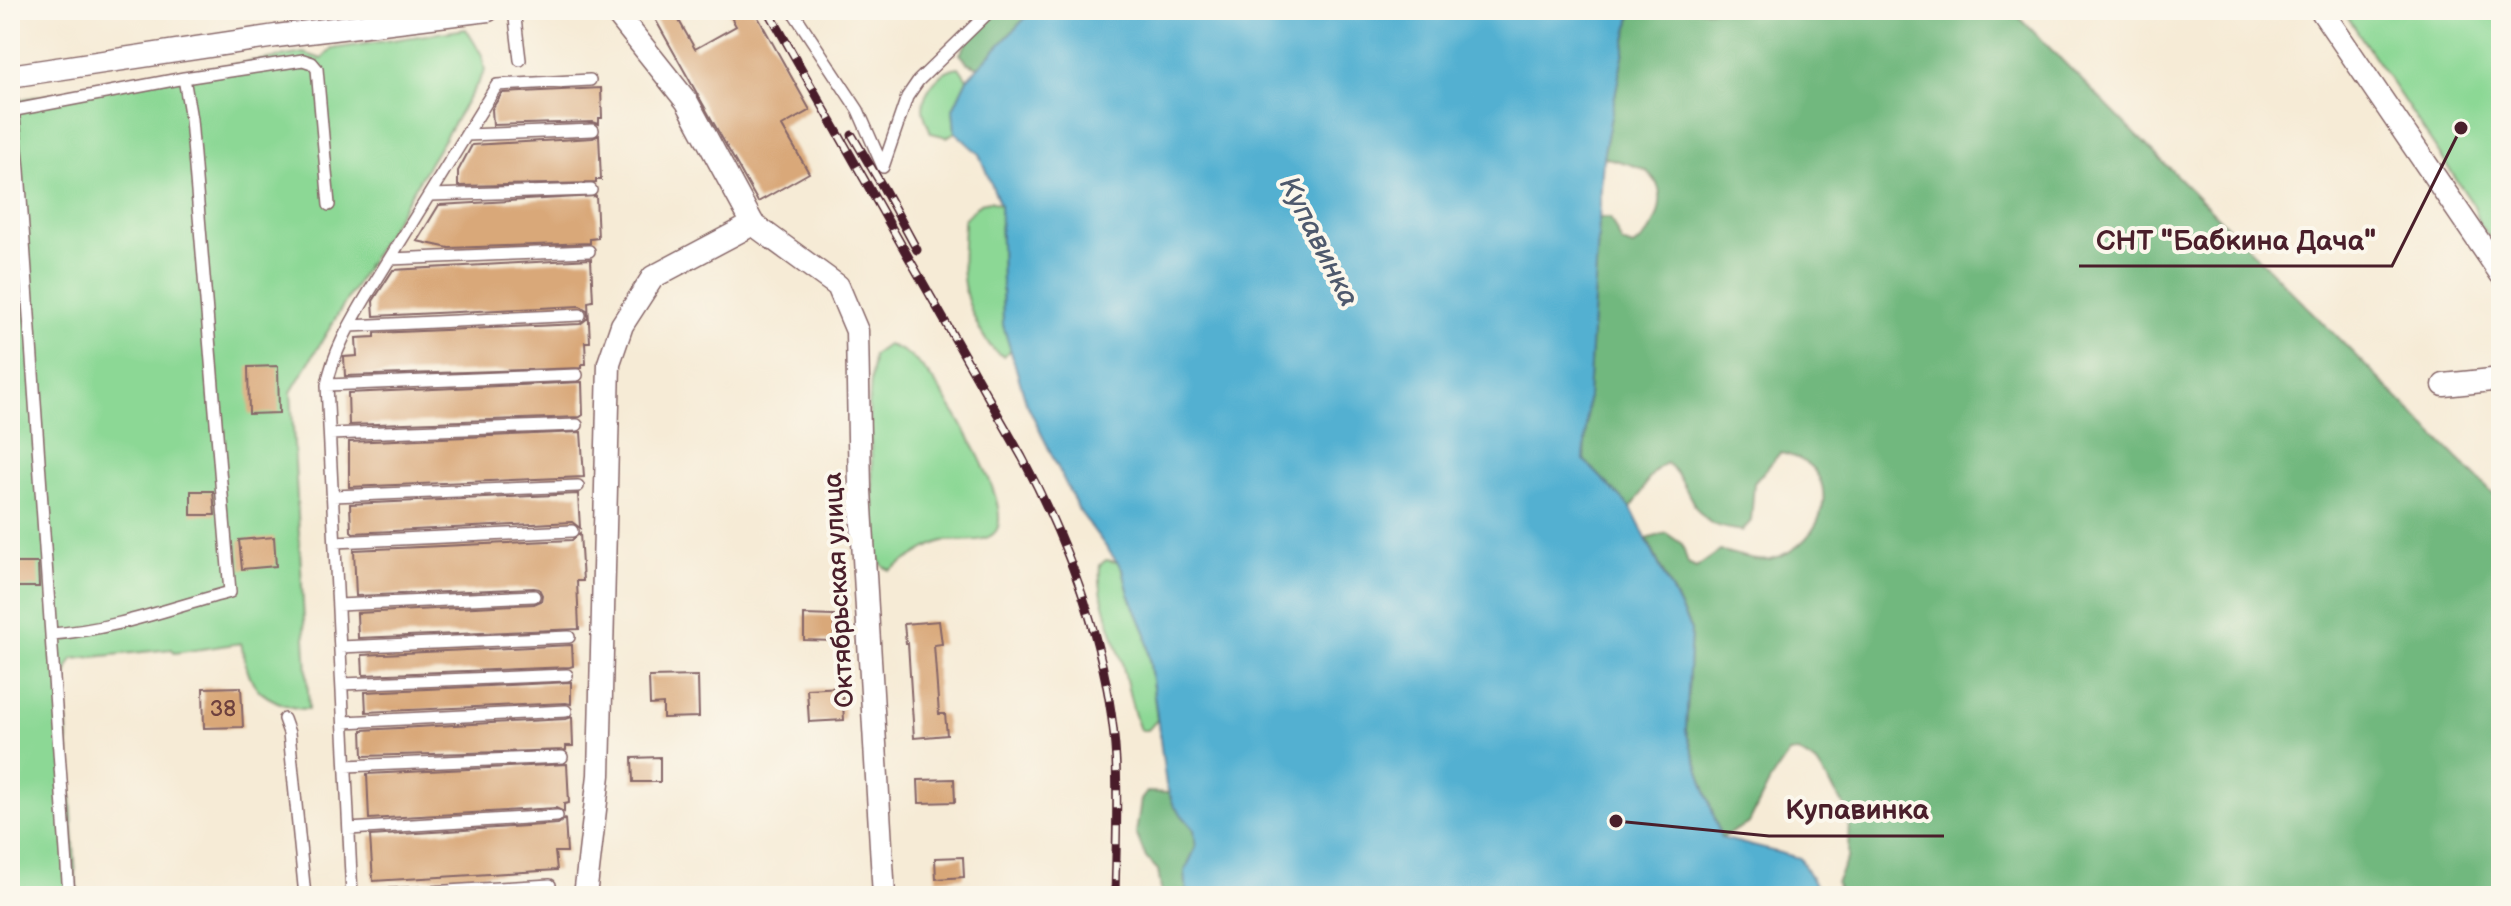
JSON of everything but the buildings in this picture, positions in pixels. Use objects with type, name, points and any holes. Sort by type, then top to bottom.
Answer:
[{"type":"street","points":[[10,76],[378,15],[488,10]]},
{"type":"street","points":[[585,896],[599,775],[609,363],[622,325],[653,277],[753,224],[687,102],[614,10]]},
{"type":"street","points":[[2321,10],[2501,274]]},
{"type":"street","name":"Октябрьская улица","points":[[753,224],[838,286],[857,331],[860,490],[884,896]]},
{"type":"street","points":[[2444,385],[2501,379]]},
{"type":"lane","points":[[121,10],[143,10]]},
{"type":"lane","points":[[514,10],[520,60]]},
{"type":"lane","points":[[792,10],[858,110],[883,167],[907,97],[918,81],[991,10]]},
{"type":"lane","points":[[12,111],[184,78],[303,60],[317,69],[329,205]]},
{"type":"lane","points":[[10,76],[69,896]]},
{"type":"lane","points":[[52,634],[121,624],[230,592],[191,119],[184,78]]},
{"type":"lane","points":[[352,896],[327,385],[330,372],[350,326],[497,85],[590,80]]},
{"type":"lane","points":[[467,135],[593,130]]},
{"type":"lane","points":[[431,195],[591,190]]},
{"type":"lane","points":[[390,259],[589,251]]},
{"type":"lane","points":[[350,326],[580,315]]},
{"type":"lane","points":[[327,385],[577,375]]},
{"type":"lane","points":[[330,434],[577,425]]},
{"type":"lane","points":[[333,496],[578,486]]},
{"type":"lane","points":[[335,542],[572,531]]},
{"type":"lane","points":[[338,605],[534,596]]},
{"type":"lane","points":[[340,647],[569,637]]},
{"type":"lane","points":[[342,684],[567,675]]},
{"type":"lane","points":[[344,722],[566,711]]},
{"type":"lane","points":[[284,719],[289,733],[305,896]]},
{"type":"lane","points":[[346,766],[562,757]]},
{"type":"lane","points":[[349,829],[557,816]]},
{"type":"lane","points":[[362,896],[550,885]]},
{"type":"green space","points":[[999,10],[1033,10],[979,67],[968,63],[960,54],[969,39]]},
{"type":"green space","points":[[1632,10],[2012,10],[2501,502],[2501,896],[1840,896],[1836,882],[1848,857],[1849,813],[1817,764],[1798,752],[1789,753],[1770,781],[1749,823],[1721,838],[1686,731],[1691,630],[1647,539],[1666,533],[1682,544],[1688,564],[1696,568],[1720,551],[1770,559],[1790,551],[1805,539],[1817,523],[1823,506],[1823,489],[1816,473],[1802,461],[1780,453],[1754,483],[1751,521],[1742,531],[1718,526],[1703,517],[1679,477],[1666,463],[1650,477],[1631,508],[1584,460],[1599,218],[1610,218],[1622,243],[1633,247],[1649,232],[1659,211],[1659,189],[1646,171],[1603,157]]},
{"type":"green space","points":[[2343,10],[2501,10],[2501,250],[2480,225],[2474,206]]},
{"type":"green space","points":[[466,29],[482,55],[485,71],[291,392],[309,709],[277,702],[262,693],[248,673],[241,643],[175,653],[172,649],[73,659],[68,668],[65,697],[77,896],[10,896],[10,101],[304,53],[322,59],[332,49]]},
{"type":"green space","points":[[959,67],[967,79],[953,109],[955,132],[947,137],[931,133],[923,111],[926,94],[946,71]]},
{"type":"green space","points":[[990,201],[1000,205],[1003,325],[1011,350],[1003,356],[982,334],[967,298],[963,278],[964,219],[980,203]]},
{"type":"green space","points":[[887,345],[914,360],[943,394],[986,471],[999,517],[996,531],[986,538],[938,543],[890,570],[876,555],[869,406],[873,355]]},
{"type":"green space","points":[[1106,560],[1117,562],[1123,570],[1129,594],[1146,634],[1157,720],[1148,730],[1140,730],[1137,722],[1104,602],[1100,565]]},
{"type":"green space","points":[[1147,792],[1169,793],[1174,806],[1194,829],[1196,847],[1185,871],[1187,896],[1162,896],[1158,870],[1146,858],[1136,833],[1141,800]]},
{"type":"water","points":[[1033,10],[1632,10],[1603,157],[1584,460],[1631,508],[1691,630],[1686,731],[1721,838],[1800,858],[1821,896],[1187,896],[1185,871],[1196,847],[1194,829],[1174,806],[1166,785],[1146,634],[1129,594],[1123,570],[1078,509],[1026,402],[1003,325],[1000,205],[979,154],[955,132],[953,109],[967,79]]},
{"type":"railway","points":[[768,10],[1022,457],[1072,566],[1097,643],[1112,721],[1117,778],[1115,896]]},
{"type":"railway","points":[[852,135],[917,250]]},
{"type":"place","name":"СНТ \"Бабкина Дача\"","points":[[2461,128]]},
{"type":"place","name":"Купавинка","points":[[1616,821]]}]
